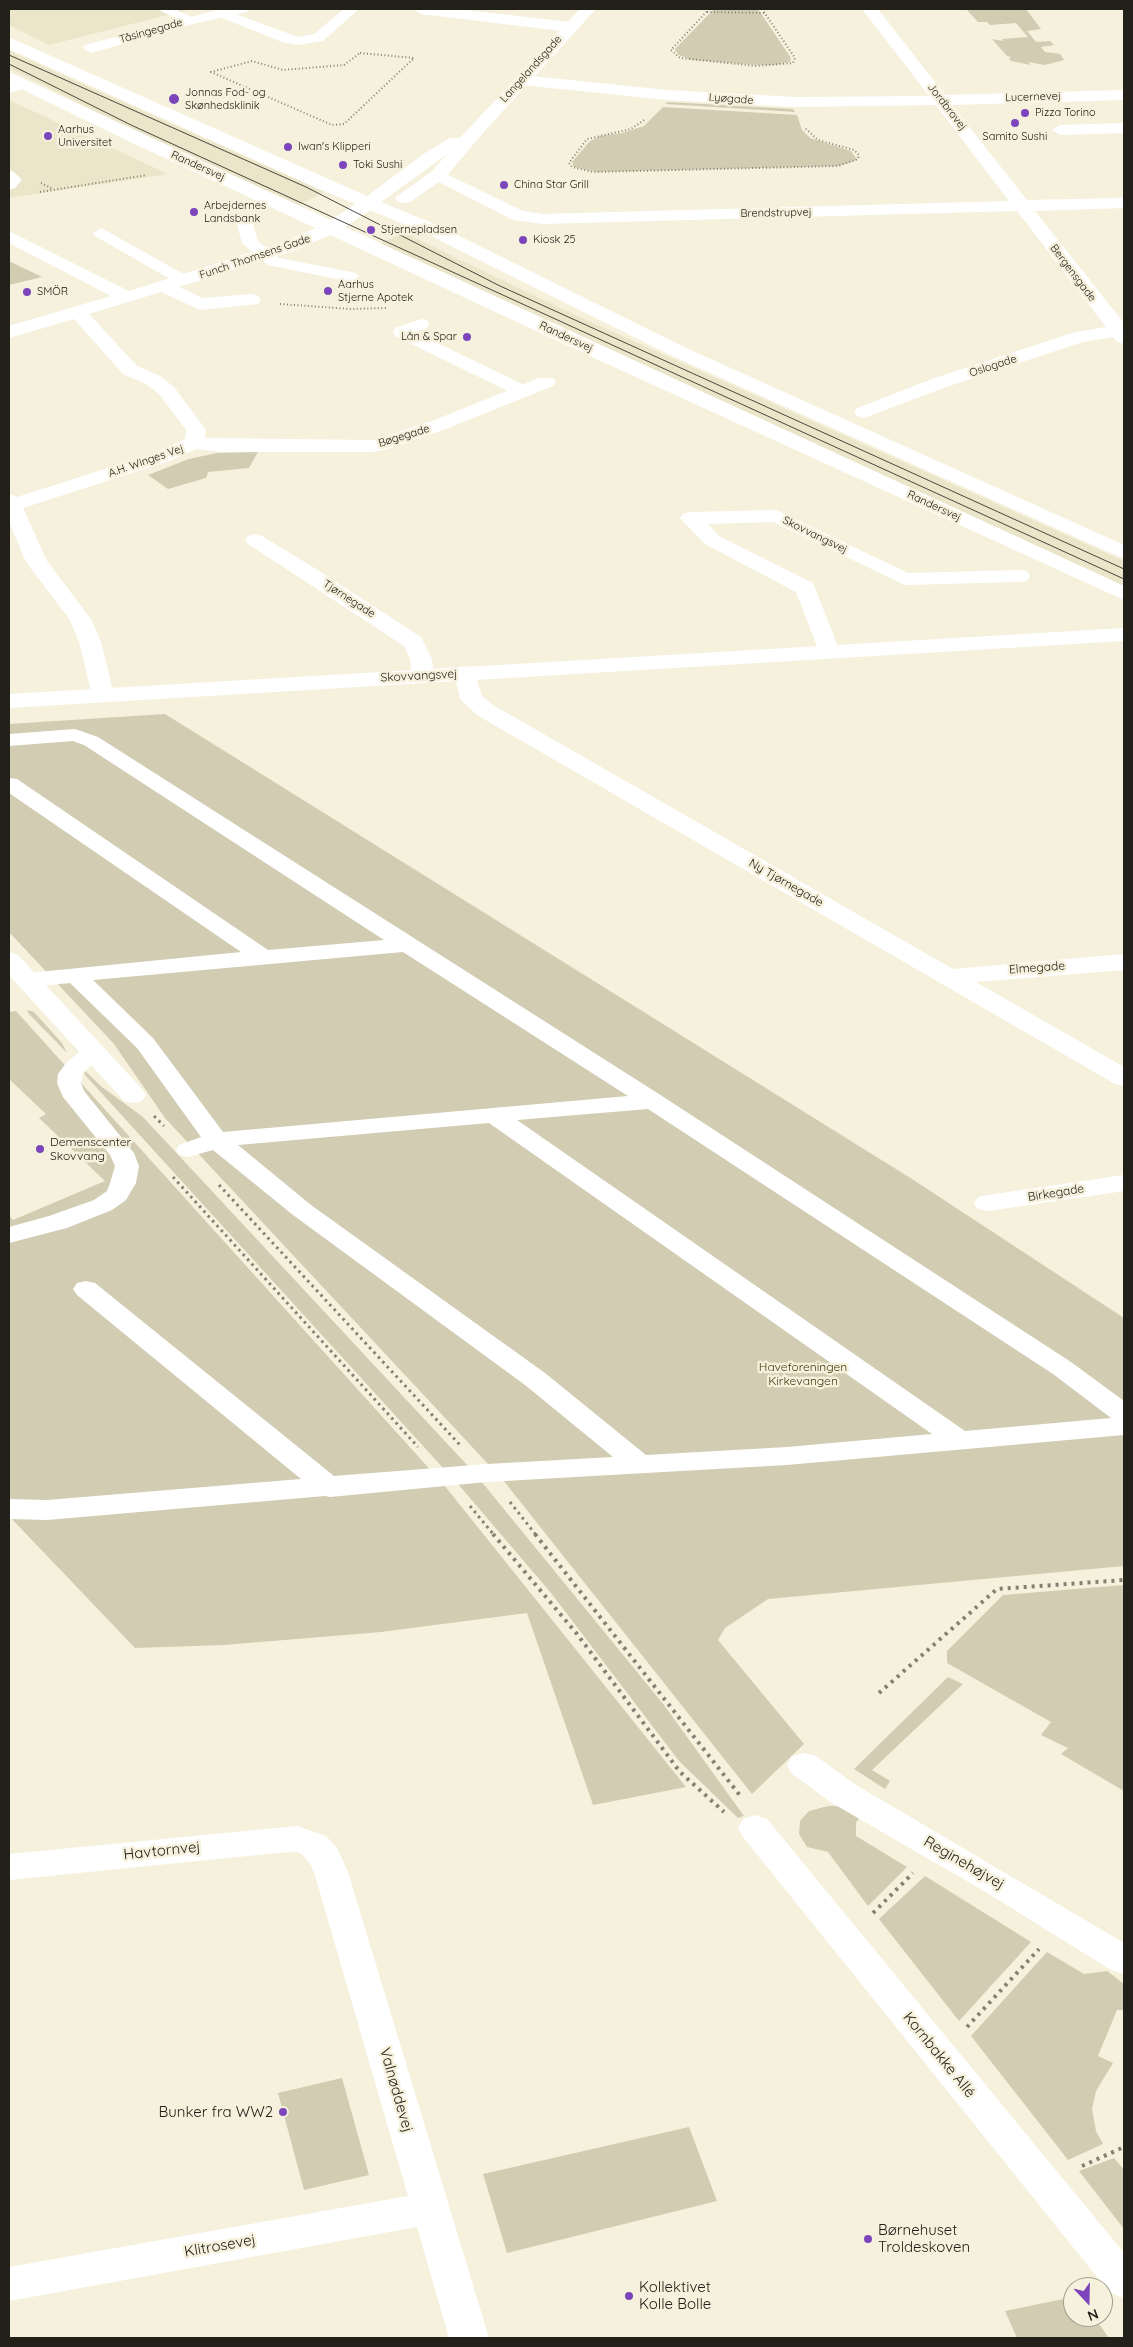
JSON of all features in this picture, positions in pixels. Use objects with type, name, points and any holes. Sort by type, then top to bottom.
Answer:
[{"type":"street","name":"Tåsingegade","points":[[91,48],[190,20],[241,9]]},
{"type":"street","points":[[421,9],[570,27]]},
{"type":"street","name":"Langelandsgade","points":[[404,198],[438,176],[476,130],[588,9]]},
{"type":"street","name":"Jordbrovej","points":[[870,9],[1023,206]]},
{"type":"street","points":[[9,43],[431,229],[678,351],[1124,553]]},
{"type":"street","name":"Randersvej","points":[[9,77],[16,86],[191,163],[1124,594]]},
{"type":"street","name":"Lyøgade","points":[[522,80],[667,95],[795,102],[852,103],[942,100]]},
{"type":"street","name":"Lucernevej","points":[[942,100],[1124,95]]},
{"type":"street","name":"Langelandsgade","points":[[369,203],[431,157],[476,130]]},
{"type":"street","name":"Brendstrupvej","points":[[438,176],[511,213],[530,219],[1124,203]]},
{"type":"street","name":"Funch Thomsens Gade","points":[[9,332],[263,255],[313,237],[331,228],[369,203]]},
{"type":"street","name":"Bergensgade","points":[[1023,206],[1121,332]]},
{"type":"street","points":[[9,236],[127,297]]},
{"type":"street","points":[[162,286],[200,304],[252,300]]},
{"type":"street","name":"A.H. Winges Vej","points":[[10,504],[162,457],[193,443],[196,430],[167,391],[153,380],[130,370],[77,312]]},
{"type":"street","name":"Oslogade","points":[[864,412],[942,382],[1070,340],[1121,332]]},
{"type":"street","name":"Bøgegade","points":[[193,443],[221,446],[373,446],[439,425],[546,382]]},
{"type":"street","points":[[10,504],[36,562],[80,619],[90,642],[103,695]]},
{"type":"street","name":"Skovvangsvej","points":[[829,652],[805,588],[712,540],[690,518],[776,516],[904,579],[1019,576]]},
{"type":"street","name":"Tjørnegade","points":[[255,540],[309,573],[413,642],[421,659],[422,676]]},
{"type":"street","name":"Skovvangsvej","points":[[9,701],[1124,634]]},
{"type":"street","name":"Ny Tjørnegade","points":[[465,673],[472,699],[485,710],[1124,1078]]},
{"type":"street","points":[[9,960],[133,1094]]},
{"type":"street","name":"Elmegade","points":[[950,977],[1124,962]]},
{"type":"street","name":"Birkegade","points":[[988,1203],[1124,1183]]},
{"type":"street","name":"Reginehøjvej","points":[[804,1766],[844,1794],[1124,1960]]},
{"type":"street","name":"Kornbakke Allé","points":[[755,1828],[1124,2280]]},
{"type":"street","name":"Havtornvej","points":[[9,1867],[278,1840],[297,1839],[314,1845]]},
{"type":"street","name":"Valnøddevej","points":[[314,1845],[325,1857],[331,1872],[469,2338]]},
{"type":"street","name":"Klitrosevej","points":[[9,2284],[431,2208]]},
{"type":"lane","points":[[164,9],[190,20]]},
{"type":"lane","points":[[222,13],[287,39],[298,41],[318,38],[352,9]]},
{"type":"lane","points":[[1060,130],[1124,128]]},
{"type":"lane","points":[[9,175],[14,180],[9,185]]},
{"type":"lane","points":[[245,224],[248,240],[263,255],[281,264],[351,277]]},
{"type":"lane","points":[[101,233],[183,280]]},
{"type":"lane","points":[[421,324],[401,332],[522,391]]},
{"type":"lane","points":[[9,740],[75,735],[91,741],[653,1101],[1062,1368],[1124,1414]]},
{"type":"lane","points":[[9,784],[263,958]]},
{"type":"lane","points":[[28,980],[407,945]]},
{"type":"lane","points":[[76,976],[145,1043],[216,1140],[302,1210],[535,1379],[641,1465]]},
{"type":"lane","points":[[9,1235],[58,1222],[102,1205],[117,1195],[123,1183],[127,1166],[122,1153],[72,1092],[69,1083],[70,1074],[74,1068],[94,1051]]},
{"type":"lane","points":[[188,1150],[216,1140],[653,1101]]},
{"type":"lane","points":[[492,1114],[958,1440]]},
{"type":"lane","points":[[86,1289],[330,1488]]},
{"type":"lane","points":[[9,1509],[47,1510],[487,1474],[787,1456],[1124,1426]]},
{"type":"path","points":[[709,9],[671,50],[680,58],[756,66],[775,66],[794,62],[795,58],[762,9]]},
{"type":"path","points":[[707,12],[730,10],[765,13]]},
{"type":"path","points":[[360,53],[414,58],[344,124],[332,125],[211,72],[252,61],[283,70],[344,64],[360,53]]},
{"type":"path","points":[[667,95],[640,125],[587,139],[569,163],[572,167],[593,172],[838,166],[858,159],[859,154],[854,150],[818,140],[811,135],[806,130],[795,102]]},
{"type":"path","points":[[36,192],[164,172],[191,163]]},
{"type":"path","points":[[252,300],[316,307]]},
{"type":"path","points":[[879,1694],[997,1589],[1124,1580]]},
{"type":"path","points":[[831,1923],[872,1913],[938,1848]]},
{"type":"path","points":[[927,2041],[966,2028],[1064,1923]]},
{"type":"path","points":[[1044,2183],[1124,2147]]},
{"type":"shaded area","points":[[9,9],[191,9],[49,45],[9,25]]},
{"type":"shaded area","points":[[9,51],[324,192],[299,205],[126,127],[9,68]]},
{"type":"shaded area","name":"Aarhus Universitet","points":[[9,100],[168,174],[9,198]]},
{"type":"shaded area","points":[[405,233],[560,308],[1124,561],[1124,586],[377,244]]},
{"type":"green space","points":[[714,9],[758,9],[791,58],[790,62],[774,65],[757,65],[692,60],[679,55],[675,50],[676,48]]},
{"type":"green space","points":[[966,9],[1026,9],[1041,29],[1027,31],[1036,42],[1050,41],[1054,45],[1041,47],[1045,52],[1060,54],[1064,60],[1045,65],[1028,62],[1031,65],[1011,61],[1009,58],[1012,57],[1007,56],[992,39],[1003,41],[1002,39],[1028,37],[1016,23],[990,25],[987,22],[978,22]]},
{"type":"green space","points":[[668,102],[793,109],[795,112],[665,104]]},
{"type":"green space","points":[[663,107],[797,115],[802,130],[810,138],[851,151],[857,160],[839,166],[597,172],[574,167],[572,162],[590,141],[600,136],[622,133],[644,126]]},
{"type":"green space","points":[[9,261],[42,277],[9,285]]},
{"type":"green space","points":[[258,452],[249,468],[208,472],[206,478],[168,489],[148,475],[189,459],[217,453]]},
{"type":"green space","name":"Haveforeningen Kirkevangen","points":[[165,714],[912,1179],[1124,1318],[1124,1566],[768,1599],[725,1628],[718,1640],[804,1744],[752,1794],[503,1480],[165,1118],[114,1044],[9,932],[9,724]]},
{"type":"green space","points":[[27,1010],[34,1012],[62,1043],[67,1053],[29,1014]]},
{"type":"green space","points":[[16,1011],[444,1485],[686,1787],[593,1805],[527,1613],[381,1632],[224,1645],[135,1648],[9,1516],[9,1215],[13,1220],[105,1181],[39,1118],[46,1114],[9,1079],[9,1012]]},
{"type":"green space","points":[[84,1070],[102,1087],[143,1117],[468,1466],[444,1469],[85,1075]]},
{"type":"green space","points":[[481,1481],[664,1705],[744,1816],[738,1818],[679,1761],[551,1593],[458,1484]]},
{"type":"green space","points":[[1124,1585],[1124,1791],[1061,1754],[1068,1748],[1041,1735],[1051,1722],[947,1663],[947,1651],[1003,1595]]},
{"type":"green space","points":[[948,1677],[963,1684],[872,1770],[890,1781],[885,1789],[854,1769]]},
{"type":"green space","points":[[828,1806],[842,1806],[861,1815],[856,1823],[856,1836],[907,1867],[868,1906],[828,1852],[807,1847],[799,1834],[800,1821],[809,1811]]},
{"type":"green space","points":[[925,1876],[1031,1942],[959,2021],[879,1919]]},
{"type":"green space","points":[[1047,1952],[1084,1974],[1107,1971],[1124,1984],[1124,2010],[1117,2010],[1098,2056],[1113,2063],[1096,2091],[1092,2109],[1096,2131],[1103,2144],[1068,2160],[971,2036]]},
{"type":"green space","points":[[342,2078],[369,2175],[304,2190],[278,2093]]},
{"type":"green space","points":[[689,2127],[717,2201],[507,2253],[483,2174]]},
{"type":"green space","points":[[1114,2158],[1124,2170],[1124,2229],[1079,2171]]},
{"type":"green space","points":[[1063,2299],[1063,2327],[1101,2327],[1109,2338],[1017,2338],[1005,2311]]},
{"type":"tram line","points":[[9,55],[306,187],[500,286],[1124,569]]},
{"type":"tram line","points":[[9,64],[131,125],[1124,579]]},
{"type":"place","name":"Jonnas Fod- og Skønhedsklinik","points":[[174,99]]},
{"type":"place","name":"Pizza Torino","points":[[1025,113]]},
{"type":"place","name":"Samito Sushi","points":[[1015,123]]},
{"type":"place","name":"Aarhus Universitet","points":[[48,136]]},
{"type":"place","name":"Iwan's Klipperi","points":[[288,147]]},
{"type":"place","name":"Toki Sushi","points":[[343,165]]},
{"type":"place","name":"China Star Grill","points":[[504,185]]},
{"type":"place","name":"Arbejdernes Landsbank","points":[[194,212]]},
{"type":"place","name":"Stjernepladsen","points":[[371,230]]},
{"type":"place","name":"Kiosk 25","points":[[523,240]]},
{"type":"place","name":"Aarhus Stjerne Apotek","points":[[328,291]]},
{"type":"place","name":"SMÖR","points":[[27,292]]},
{"type":"place","name":"Lån & Spar","points":[[467,337]]},
{"type":"place","name":"Demenscenter Skovvang","points":[[40,1149]]},
{"type":"place","name":"Bunker fra WW2","points":[[283,2112]]},
{"type":"place","name":"Børnehuset Troldeskoven","points":[[868,2239]]},
{"type":"place","name":"Kollektivet Kolle Bolle","points":[[629,2296]]}]
